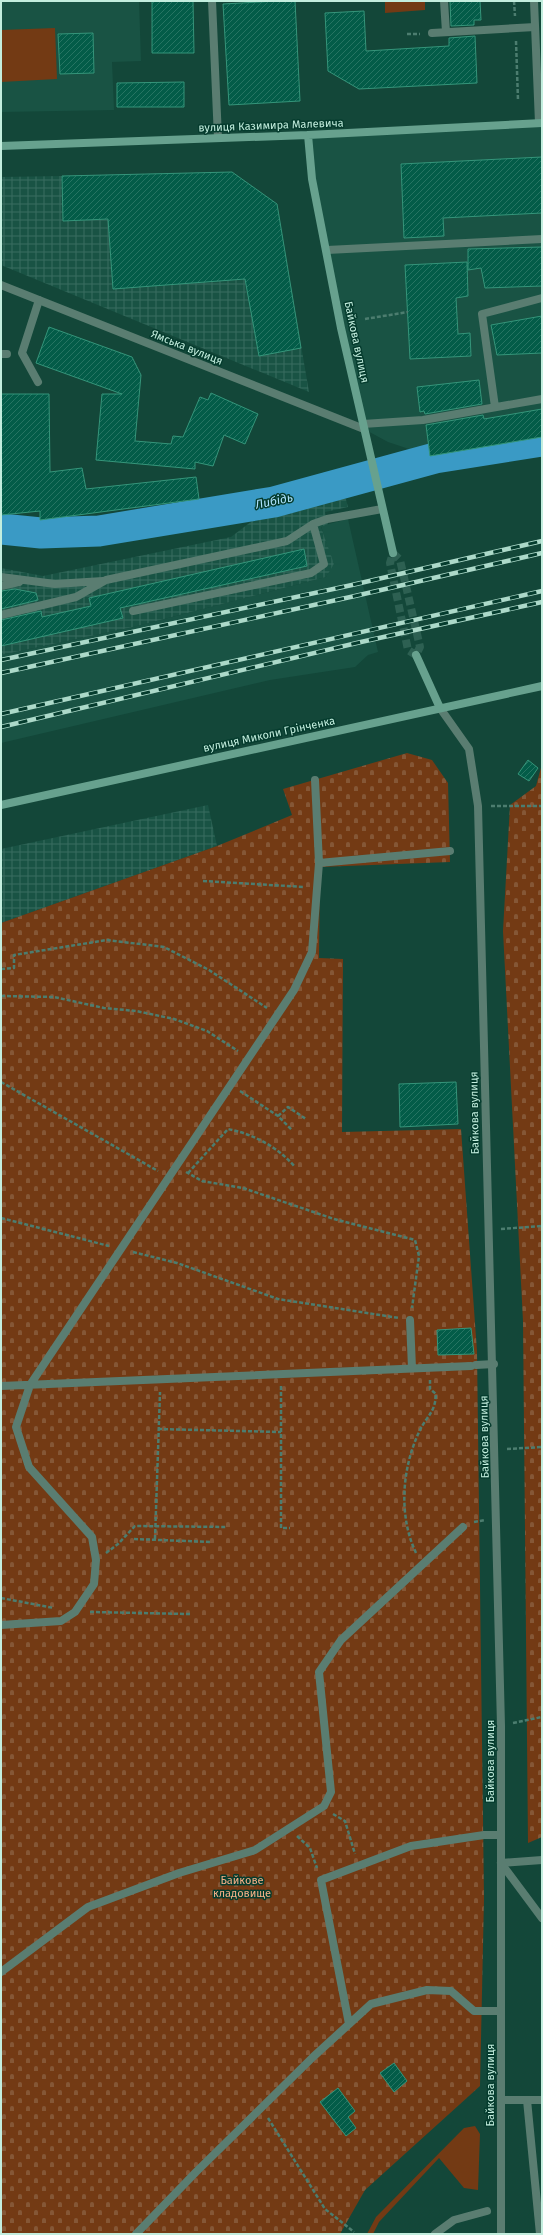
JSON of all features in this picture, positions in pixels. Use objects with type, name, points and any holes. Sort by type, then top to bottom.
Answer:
[{"type":"main road","name":"вулиця Казимира Малевича","points":[[1,146],[308,135],[540,123]]},
{"type":"main road","name":"Байкова вулиця","points":[[308,135],[312,179],[341,328],[381,507],[393,553]]},
{"type":"main road","name":"Байкова вулиця","points":[[416,655],[440,708]]},
{"type":"main road","name":"вулиця Миколи Грінченка","points":[[1,804],[542,686]]},
{"type":"street","points":[[212,1],[218,138]]},
{"type":"street","points":[[444,1],[446,32]]},
{"type":"street","points":[[534,1],[540,123]]},
{"type":"street","points":[[432,33],[535,27]]},
{"type":"street","points":[[327,250],[542,239]]},
{"type":"street","name":"Ямська вулиця","points":[[1,285],[364,426]]},
{"type":"street","points":[[495,407],[482,314],[542,298]]},
{"type":"street","points":[[38,382],[22,353],[39,300]]},
{"type":"street","points":[[364,426],[423,420],[542,399]]},
{"type":"street","points":[[1,577],[21,581],[55,584],[106,580],[287,541],[313,524],[327,519],[381,507]]},
{"type":"street","points":[[133,612],[311,573],[324,564],[313,524]]},
{"type":"street","points":[[1,615],[76,597],[106,580]]},
{"type":"street","points":[[1,586],[21,581]]},
{"type":"street","name":"Байкова вулиця","points":[[440,708],[470,749],[478,806],[488,1230],[494,1364],[501,1726],[501,2234]]},
{"type":"street","points":[[1,1626],[61,1621],[75,1612],[94,1584],[96,1560],[92,1537],[28,1467],[16,1427],[30,1385],[294,990],[312,952],[319,863],[315,780]]},
{"type":"street","points":[[319,863],[450,851]]},
{"type":"street","points":[[410,1320],[412,1368]]},
{"type":"street","points":[[1,1386],[494,1364]]},
{"type":"street","points":[[1,1972],[88,1907],[179,1873],[254,1850],[324,1806],[331,1792],[319,1672],[341,1640],[463,1527]]},
{"type":"street","points":[[349,2024],[321,1880],[411,1846],[484,1835],[501,1835]]},
{"type":"street","points":[[501,1863],[542,1860]]},
{"type":"street","points":[[501,1863],[542,1918]]},
{"type":"street","points":[[136,2234],[261,2107],[372,2004],[427,1990],[451,1991],[474,2011],[501,2011]]},
{"type":"street","points":[[501,2100],[542,2100]]},
{"type":"street","points":[[527,2100],[540,2234]]},
{"type":"street","points":[[435,2234],[454,2220],[487,2211]]},
{"type":"path","points":[[514,1],[518,100]]},
{"type":"path","points":[[365,319],[408,312]]},
{"type":"path","points":[[478,806],[542,806]]},
{"type":"path","points":[[203,880],[297,886]]},
{"type":"path","points":[[1,969],[14,968],[14,955],[107,940],[164,947],[209,970],[277,1014]]},
{"type":"path","points":[[1,996],[54,997],[104,1008],[174,1019],[208,1031],[248,1058]]},
{"type":"path","points":[[1,1082],[169,1177]]},
{"type":"path","points":[[230,1085],[278,1116],[292,1130]]},
{"type":"path","points":[[278,1116],[288,1107],[306,1119]]},
{"type":"path","points":[[1,1218],[177,1263],[278,1299],[410,1320],[419,1256],[415,1240],[334,1220],[243,1188],[202,1181],[188,1174],[228,1129],[242,1132],[283,1153],[295,1166]]},
{"type":"path","points":[[488,1230],[542,1226]]},
{"type":"path","points":[[422,1565],[412,1546],[404,1506],[408,1460],[421,1428],[435,1406],[436,1394],[430,1389],[429,1368]]},
{"type":"path","points":[[281,1385],[281,1528],[290,1528]]},
{"type":"path","points":[[155,1539],[160,1391]]},
{"type":"path","points":[[158,1429],[281,1432]]},
{"type":"path","points":[[495,1449],[542,1447]]},
{"type":"path","points":[[96,1560],[118,1544],[135,1526],[155,1525],[227,1527]]},
{"type":"path","points":[[134,1539],[211,1542]]},
{"type":"path","points":[[1,1598],[75,1612],[190,1614]]},
{"type":"path","points":[[501,1726],[542,1717]]},
{"type":"path","points":[[324,1806],[335,1817],[345,1821],[358,1866]]},
{"type":"path","points":[[288,1829],[310,1848],[321,1880]]},
{"type":"path","points":[[261,2107],[325,2209],[354,2232]]},
{"type":"shaded area","points":[[1,1],[139,1],[141,61],[112,62],[114,110],[1,112]]},
{"type":"shaded area","points":[[542,123],[542,437],[430,456],[388,442],[364,429],[341,328],[308,135]]},
{"type":"shaded area","points":[[62,176],[63,221],[173,217],[237,232],[247,294],[291,287],[309,392],[1,265],[1,177]]},
{"type":"shaded area","points":[[335,495],[345,496],[348,507],[325,512],[328,524],[321,527],[334,564],[326,577],[133,627],[1,655],[1,568],[43,576],[231,537],[252,521],[296,512]]},
{"type":"shaded area","points":[[348,519],[378,652],[368,655],[355,667],[270,680],[1,743],[1,655],[133,627],[326,577],[333,564],[321,526]]},
{"type":"shaded area","points":[[208,805],[217,846],[1,923],[1,849]]},
{"type":"green space","points":[[385,1],[425,1],[425,10],[385,13]]},
{"type":"green space","points":[[55,28],[57,79],[1,82],[1,30]]},
{"type":"green space","name":"Байкове кладовище","points":[[407,753],[432,760],[448,783],[450,862],[320,867],[319,958],[343,959],[342,1132],[461,1129],[477,1351],[484,1898],[480,2086],[365,2190],[340,2234],[1,2234],[1,923],[217,846],[292,815],[283,789]]},
{"type":"green space","points":[[542,764],[542,1837],[528,1843],[523,1321],[503,931],[510,805],[536,786]]},
{"type":"green space","points":[[475,2126],[480,2134],[478,2190],[464,2188],[439,2158],[379,2222],[373,2234],[367,2234],[376,2217],[464,2128]]},
{"type":"building","points":[[152,1],[193,1],[194,53],[152,53]]},
{"type":"building","points":[[295,1],[300,101],[229,105],[223,4]]},
{"type":"building","points":[[450,1],[480,1],[481,20],[474,20],[474,25],[451,26]]},
{"type":"building","points":[[364,11],[366,51],[449,46],[449,38],[475,36],[477,83],[359,89],[328,71],[325,13]]},
{"type":"building","points":[[93,33],[94,73],[60,74],[58,34]]},
{"type":"building","points":[[184,82],[184,107],[117,107],[117,83]]},
{"type":"building","points":[[542,157],[542,213],[443,218],[444,236],[404,238],[401,164]]},
{"type":"building","points":[[232,172],[277,204],[301,348],[259,356],[245,279],[113,289],[108,219],[63,221],[62,176]]},
{"type":"building","points":[[542,247],[542,286],[485,288],[481,268],[468,270],[468,249]]},
{"type":"building","points":[[467,262],[468,296],[456,298],[458,334],[470,333],[471,356],[410,359],[405,265]]},
{"type":"building","points":[[542,316],[542,353],[497,355],[491,325]]},
{"type":"building","points":[[49,327],[132,357],[141,375],[135,441],[171,444],[173,436],[183,437],[200,397],[208,400],[211,393],[258,414],[245,444],[224,435],[213,466],[195,462],[195,469],[96,460],[102,394],[122,394],[36,363]]},
{"type":"building","points":[[479,380],[482,404],[425,414],[424,411],[420,412],[417,387]]},
{"type":"building","points":[[1,394],[49,394],[50,472],[82,468],[86,489],[196,477],[199,499],[40,520],[40,511],[1,515]]},
{"type":"building","points":[[542,409],[542,437],[430,456],[426,425],[483,415],[484,419]]},
{"type":"building","points":[[304,549],[307,566],[120,608],[123,618],[1,646],[1,620],[41,611],[42,617],[91,606],[89,598]]},
{"type":"building","points":[[15,589],[36,593],[38,600],[1,609],[1,591]]},
{"type":"building","points":[[528,760],[538,768],[529,781],[518,774]]},
{"type":"building","points":[[456,1082],[458,1124],[400,1127],[399,1084]]},
{"type":"building","points":[[471,1328],[474,1354],[438,1355],[437,1330]]},
{"type":"building","points":[[394,2063],[407,2081],[394,2092],[380,2073]]},
{"type":"building","points":[[338,2088],[355,2111],[348,2117],[356,2128],[346,2136],[320,2102]]},
{"type":"waterway","name":"Либідь","points":[[1,529],[41,533],[99,531],[274,502],[435,458],[542,441]]},
{"type":"tunnel","points":[[393,553],[400,560],[420,647],[416,655],[408,650],[390,563],[393,553]]},
{"type":"railway","points":[[1,660],[352,585],[542,541]]},
{"type":"railway","points":[[1,673],[355,596],[542,553]]},
{"type":"railway","points":[[1,714],[542,591]]},
{"type":"railway","points":[[1,727],[361,642],[542,602]]}]
